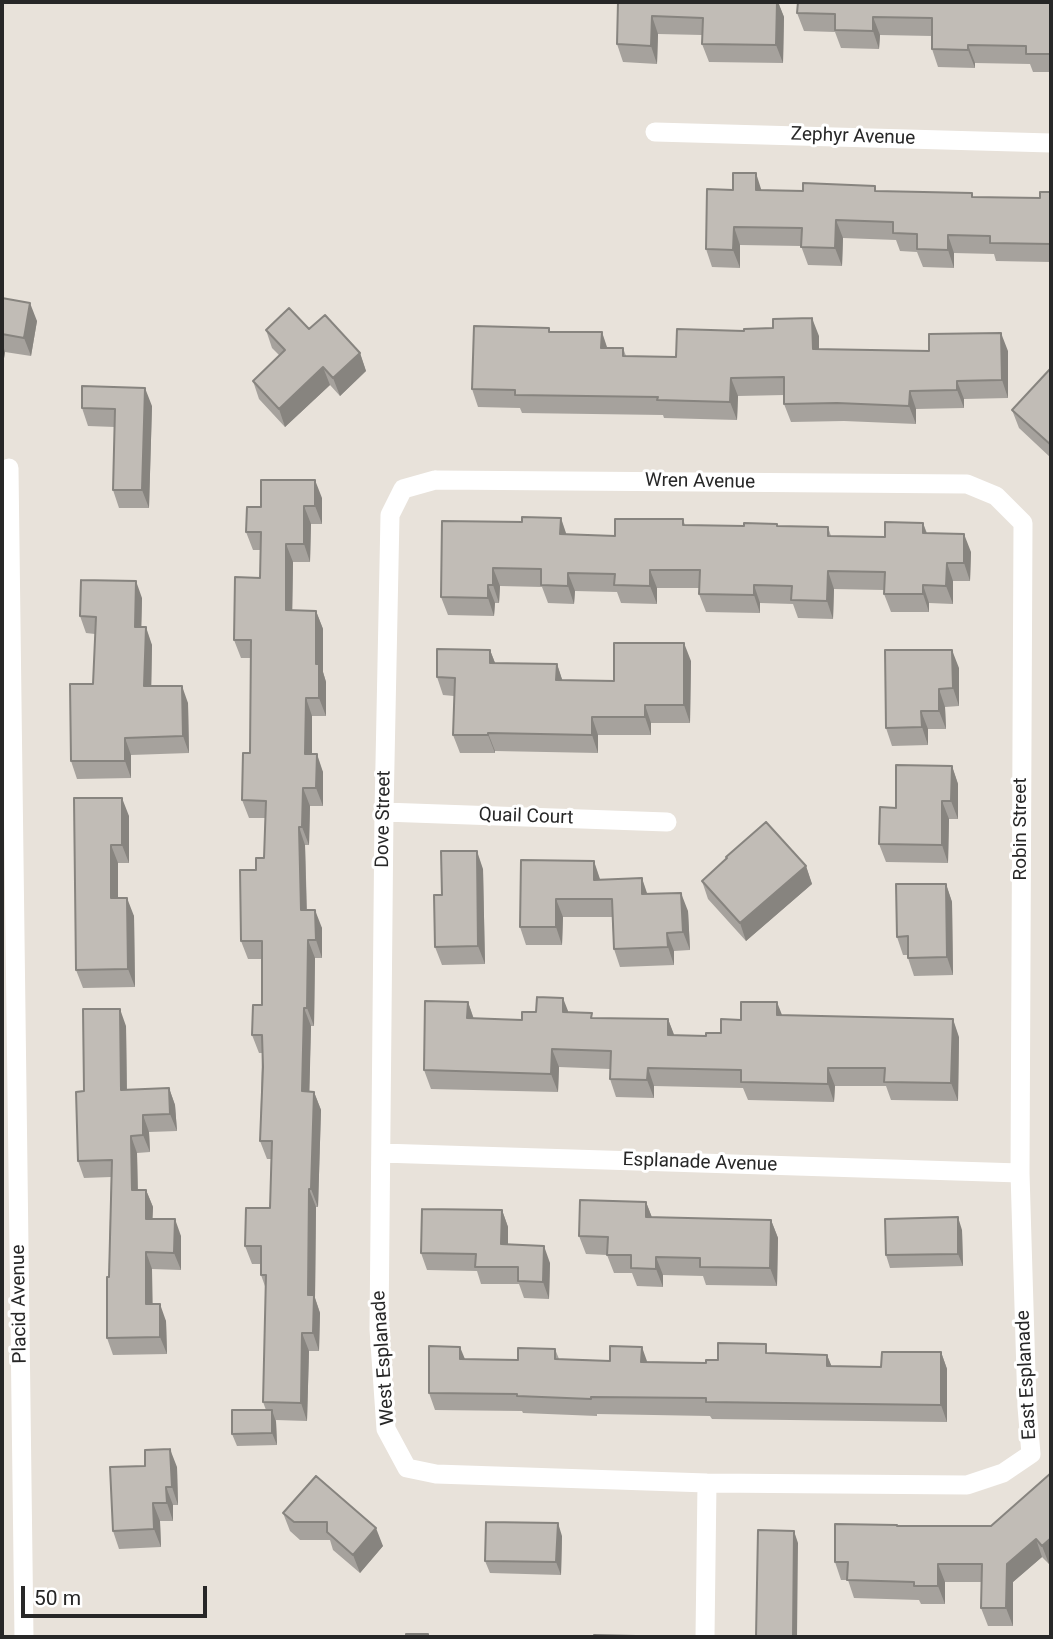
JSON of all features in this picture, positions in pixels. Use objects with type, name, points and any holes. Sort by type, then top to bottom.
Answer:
[{"type":"street","name":"Zephyr Avenue","points":[[655,132],[1051,142]]},
{"type":"street","name":"Placid Avenue","points":[[9,468],[24,1637]]},
{"type":"street","name":"Wren Avenue","points":[[402,489],[435,480],[967,484],[996,496]]},
{"type":"street","name":"Dove Street","points":[[381,1153],[390,515],[402,489]]},
{"type":"street","name":"Robin Street","points":[[996,496],[1023,523],[1020,1173]]},
{"type":"street","name":"Quail Court","points":[[384,813],[667,822]]},
{"type":"street","name":"Esplanade Avenue","points":[[381,1153],[1020,1173]]},
{"type":"street","name":"West Esplanade","points":[[381,1153],[379,1329],[386,1429],[407,1468],[436,1474],[707,1483]]},
{"type":"street","name":"East Esplanade","points":[[707,1483],[967,1485],[1003,1473],[1031,1454],[1027,1407],[1020,1173]]},
{"type":"street","points":[[705,1637],[707,1483]]},
{"type":"building","points":[[618,2],[777,2],[776,45],[702,44],[703,18],[652,16],[651,46],[617,44]]},
{"type":"building","points":[[798,2],[1051,2],[1051,54],[1026,54],[1026,46],[968,45],[968,50],[932,49],[932,18],[873,17],[873,31],[835,30],[835,14],[797,13]]},
{"type":"building","points":[[733,173],[756,173],[756,190],[803,191],[803,183],[875,186],[875,191],[972,193],[972,197],[1040,198],[1040,192],[1051,192],[1051,244],[990,243],[990,236],[948,235],[948,250],[917,249],[917,234],[893,233],[893,222],[836,220],[835,248],[801,247],[802,228],[734,227],[733,250],[706,249],[707,189],[733,190]]},
{"type":"building","points":[[2,298],[30,303],[24,338],[2,334]]},
{"type":"building","points":[[289,308],[309,329],[325,315],[360,353],[333,378],[323,367],[279,409],[253,381],[285,350],[266,330]]},
{"type":"building","points":[[812,318],[813,349],[929,351],[929,334],[1001,333],[1002,380],[957,381],[957,390],[910,391],[909,406],[784,404],[784,377],[731,378],[730,402],[657,400],[658,397],[515,395],[515,390],[472,389],[474,326],[549,328],[549,332],[602,332],[601,348],[623,348],[623,356],[676,357],[677,329],[744,331],[773,328],[773,319]]},
{"type":"building","points":[[1051,368],[1051,445],[1012,410]]},
{"type":"building","points":[[82,386],[145,388],[142,490],[113,490],[115,409],[82,408]]},
{"type":"building","points":[[261,480],[315,480],[315,506],[304,506],[304,544],[286,544],[286,610],[316,611],[316,664],[319,664],[319,698],[306,698],[305,754],[317,754],[316,788],[303,788],[302,827],[299,827],[301,910],[315,910],[316,940],[308,940],[307,1008],[304,1008],[302,1091],[314,1092],[309,1189],[308,1295],[314,1295],[313,1333],[302,1333],[301,1403],[263,1402],[266,1275],[261,1275],[261,1246],[245,1246],[246,1208],[270,1208],[272,1141],[260,1141],[262,1035],[252,1035],[253,1005],[262,1005],[262,941],[241,941],[240,870],[256,870],[256,858],[264,858],[266,801],[242,800],[243,753],[250,753],[251,640],[234,640],[235,577],[260,578],[261,532],[246,532],[247,507],[261,507]]},
{"type":"building","points":[[522,517],[561,518],[560,534],[615,536],[615,519],[683,519],[683,525],[744,526],[744,523],[828,527],[828,536],[885,537],[885,522],[923,523],[923,533],[964,534],[964,563],[947,563],[946,586],[923,585],[923,594],[884,594],[885,572],[828,571],[827,601],[791,600],[792,586],[754,585],[754,595],[699,594],[700,570],[650,570],[650,586],[614,585],[615,574],[568,573],[568,586],[541,585],[541,569],[493,568],[493,585],[488,585],[488,598],[441,597],[442,521],[522,522]]},
{"type":"building","points":[[81,580],[136,581],[135,627],[146,627],[144,686],[182,686],[183,736],[125,738],[125,761],[71,761],[70,684],[93,684],[96,617],[80,616]]},
{"type":"building","points":[[614,643],[684,643],[684,705],[645,705],[645,717],[592,717],[592,735],[453,735],[455,678],[437,677],[437,649],[490,650],[490,663],[557,664],[556,680],[614,681]]},
{"type":"building","points":[[885,650],[952,650],[953,688],[939,689],[939,711],[921,711],[922,727],[886,728]]},
{"type":"building","points":[[896,765],[952,766],[951,801],[942,801],[942,845],[879,844],[880,807],[896,808]]},
{"type":"building","points":[[74,798],[122,798],[122,845],[111,845],[111,898],[127,898],[128,969],[76,970]]},
{"type":"building","points":[[766,822],[806,866],[740,923],[702,881]]},
{"type":"building","points":[[441,851],[477,851],[478,946],[435,947],[434,895],[442,895]]},
{"type":"building","points":[[521,860],[594,861],[594,880],[642,878],[642,894],[681,893],[683,932],[667,933],[668,947],[614,949],[612,899],[556,899],[556,927],[520,927]]},
{"type":"building","points":[[896,884],[946,884],[947,957],[908,958],[908,936],[897,937]]},
{"type":"building","points":[[537,997],[563,998],[563,1012],[592,1013],[591,1018],[668,1019],[668,1035],[706,1036],[706,1033],[721,1033],[721,1019],[741,1020],[741,1002],[777,1002],[777,1015],[953,1019],[951,1083],[884,1082],[885,1068],[828,1068],[828,1084],[741,1082],[741,1070],[648,1068],[647,1080],[610,1079],[611,1051],[552,1049],[551,1074],[424,1070],[425,1001],[468,1002],[467,1018],[522,1020],[522,1012],[536,1012]]},
{"type":"building","points":[[83,1009],[120,1009],[121,1090],[169,1088],[170,1114],[143,1115],[143,1135],[131,1136],[132,1190],[146,1190],[146,1219],[175,1219],[174,1253],[146,1252],[146,1304],[160,1304],[160,1337],[107,1338],[112,1160],[78,1161],[76,1092],[84,1091]]},
{"type":"building","points":[[580,1200],[646,1202],[646,1217],[771,1220],[770,1268],[700,1267],[700,1258],[656,1257],[656,1269],[631,1268],[631,1255],[607,1255],[608,1237],[579,1236]]},
{"type":"building","points":[[422,1209],[502,1210],[501,1244],[544,1246],[543,1282],[518,1281],[518,1267],[475,1267],[476,1254],[421,1253]]},
{"type":"building","points":[[958,1217],[958,1254],[886,1255],[885,1219]]},
{"type":"building","points":[[718,1343],[766,1344],[766,1353],[827,1355],[827,1366],[881,1367],[882,1352],[941,1352],[941,1405],[706,1402],[706,1398],[591,1399],[517,1394],[429,1393],[429,1346],[460,1347],[460,1359],[518,1360],[518,1348],[555,1349],[555,1359],[610,1361],[610,1346],[642,1347],[641,1362],[706,1363],[706,1360],[718,1360]]},
{"type":"building","points":[[232,1410],[272,1410],[272,1433],[232,1434]]},
{"type":"building","points":[[170,1449],[172,1487],[166,1487],[167,1503],[153,1503],[154,1529],[113,1531],[110,1467],[145,1466],[145,1450]]},
{"type":"building","points":[[1051,1473],[1051,1538],[1042,1546],[1036,1539],[1007,1564],[1006,1608],[981,1608],[982,1564],[938,1564],[938,1586],[914,1586],[914,1582],[847,1580],[848,1562],[835,1562],[835,1524],[991,1526]]},
{"type":"building","points":[[316,1476],[376,1528],[353,1555],[327,1532],[327,1522],[294,1522],[283,1513]]},
{"type":"building","points":[[486,1522],[558,1523],[556,1562],[485,1561]]},
{"type":"building","points":[[758,1530],[794,1531],[793,1637],[756,1637]]},
{"type":"building","points":[[406,1634],[428,1634],[428,1637],[406,1637]]},
{"type":"building","points":[[636,1636],[636,1637],[594,1637]]}]
